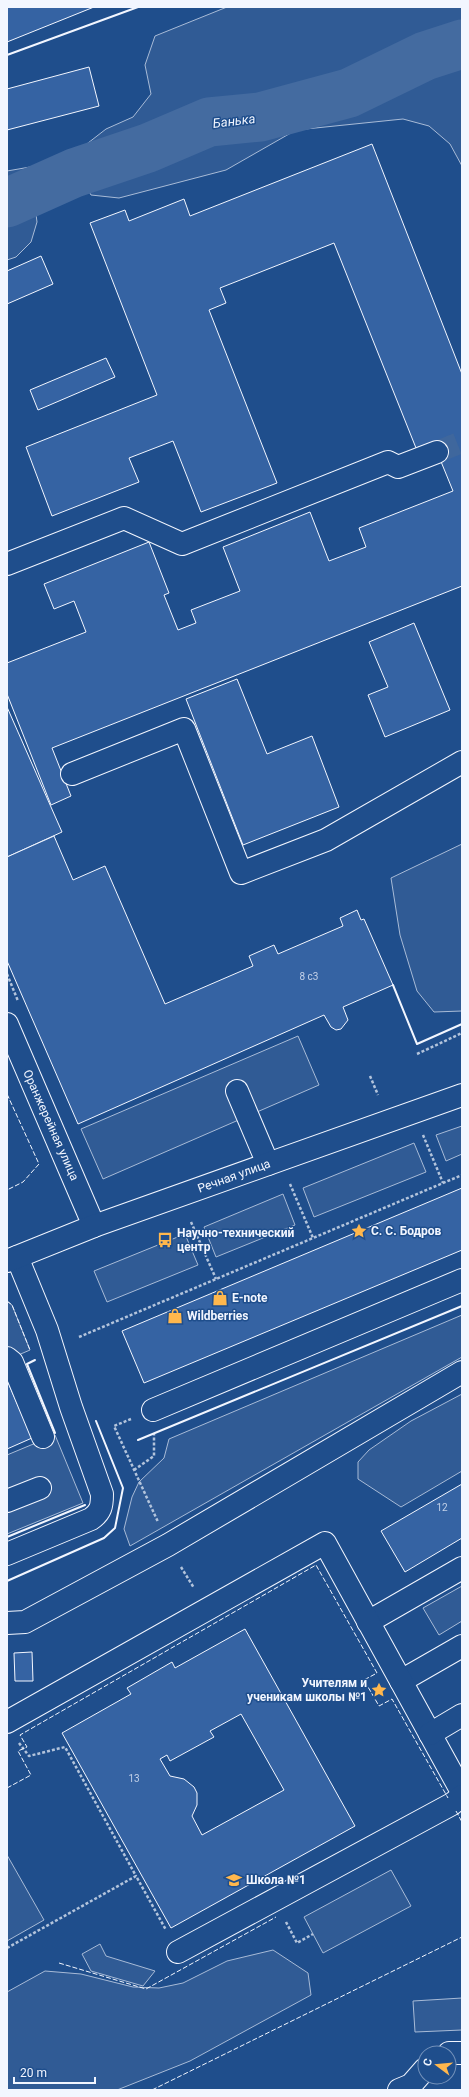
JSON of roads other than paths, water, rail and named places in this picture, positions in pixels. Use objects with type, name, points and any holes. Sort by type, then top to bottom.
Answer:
[{"type":"main road","points":[[7,564],[124,518],[182,544],[388,462],[398,467],[437,452]]},
{"type":"main road","points":[[72,774],[184,729],[241,874],[326,840],[462,762]]},
{"type":"main road","name":"Оранжерейная улица","points":[[7,1024],[94,1226]]},
{"type":"main road","points":[[237,1091],[268,1164]]},
{"type":"main road","name":"Речная улица","points":[[12,1259],[94,1226],[462,1095]]},
{"type":"main road","points":[[7,1554],[91,1519],[101,1509],[102,1494],[71,1407],[46,1330],[12,1259]]},
{"type":"main road","points":[[154,1410],[462,1280]]},
{"type":"main road","points":[[7,1358],[12,1362],[43,1437]]},
{"type":"main road","points":[[7,1623],[25,1622],[168,1545],[462,1372]]},
{"type":"main road","points":[[7,1501],[40,1488]]},
{"type":"main road","points":[[7,1722],[325,1543],[462,1792]]},
{"type":"main road","points":[[368,1622],[462,1568]]},
{"type":"main road","points":[[401,1681],[462,1646]]},
{"type":"main road","points":[[430,1734],[462,1715]]},
{"type":"main road","points":[[178,1952],[452,1804],[462,1796]]},
{"type":"main road","points":[[399,2090],[411,2085],[417,2078]]},
{"type":"waterway","name":"Банька","points":[[7,203],[74,173],[148,148],[209,122],[260,117],[349,93],[425,56],[462,44]]},
{"type":"tunnel","points":[[437,452],[462,442]]},
{"type":"place","name":"С. С. Бодров","points":[[359,1231]]},
{"type":"place","name":"Научно-технический центр","points":[[165,1240]]},
{"type":"place","name":"E-note","points":[[220,1298]]},
{"type":"place","name":"Wildberries","points":[[175,1316]]},
{"type":"place","name":"Учителям и ученикам школы №1","points":[[379,1690]]},
{"type":"place","name":"Школа №1","points":[[234,1880]]}]
